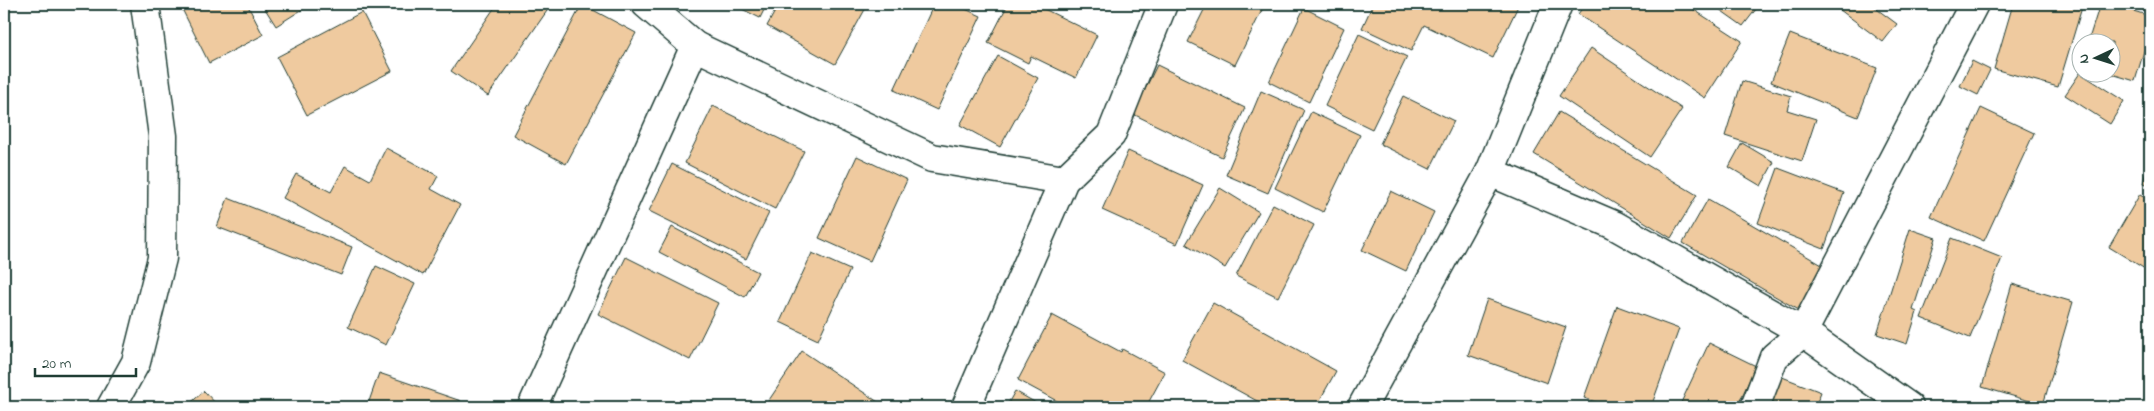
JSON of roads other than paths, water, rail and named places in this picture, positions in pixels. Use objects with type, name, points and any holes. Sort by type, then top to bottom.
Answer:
[{"type":"street","points":[[111,407],[136,362],[162,258],[163,136],[145,4]]},
{"type":"street","points":[[646,4],[695,46],[932,158],[1064,180]]},
{"type":"street","points":[[966,407],[1064,180],[1111,135],[1163,4]]},
{"type":"street","points":[[1362,407],[1490,172],[1558,4]]},
{"type":"street","points":[[1755,407],[1774,357],[1803,332],[1974,4]]},
{"type":"street","points":[[532,407],[695,46]]},
{"type":"street","points":[[1490,172],[1614,225],[1803,332],[1909,407]]}]
